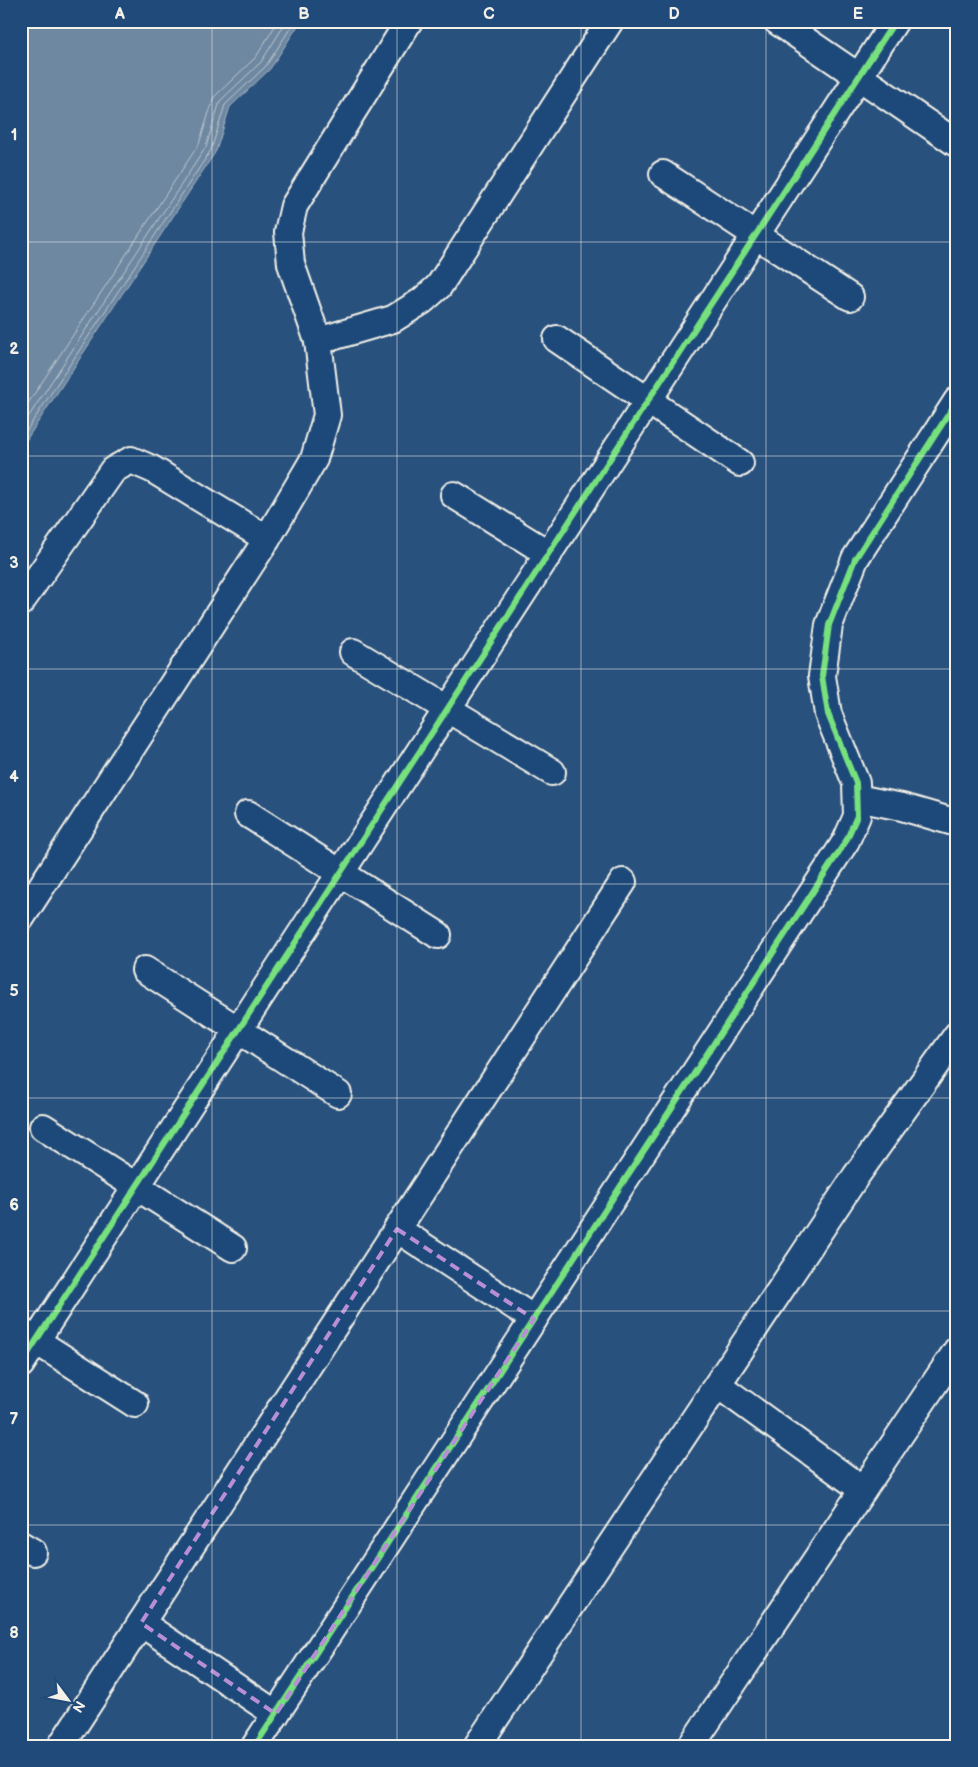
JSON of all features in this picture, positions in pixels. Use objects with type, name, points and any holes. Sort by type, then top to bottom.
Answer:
[{"type":"street","points":[[21,918],[267,539],[314,459],[327,415],[318,341],[291,264],[288,232],[294,206],[409,21]]},
{"type":"street","points":[[318,341],[393,319],[422,301],[439,286],[610,21]]},
{"type":"street","points":[[777,21],[956,143]]},
{"type":"street","points":[[21,1364],[29,1336],[136,1187],[895,21]]},
{"type":"street","points":[[663,174],[850,297]]},
{"type":"street","points":[[557,339],[740,463]]},
{"type":"street","points":[[255,1746],[846,841],[857,816],[856,783],[828,714],[822,676],[828,625],[855,559],[957,401]]},
{"type":"street","points":[[21,602],[113,470],[131,460],[152,469],[267,539]]},
{"type":"street","points":[[454,495],[548,554]]},
{"type":"street","points":[[354,652],[552,772]]},
{"type":"street","points":[[857,798],[902,807],[957,823]]},
{"type":"street","points":[[248,814],[438,935]]},
{"type":"street","points":[[61,1746],[623,882]]},
{"type":"street","points":[[145,970],[338,1094]]},
{"type":"street","points":[[478,1746],[856,1176],[957,1036]]},
{"type":"street","points":[[43,1127],[233,1248]]},
{"type":"street","points":[[398,1229],[534,1319]]},
{"type":"street","points":[[29,1336],[135,1404]]},
{"type":"street","points":[[691,1746],[957,1350]]},
{"type":"street","points":[[718,1384],[863,1490]]},
{"type":"street","points":[[141,1623],[276,1714]]},
{"type":"highlighted area","points":[[397,1229],[534,1319],[276,1714],[141,1623]]},
{"type":"water","points":[[21,21],[301,21],[270,69],[230,107],[216,151],[21,448]]},
{"type":"cycle path","points":[[21,1364],[895,21]]},
{"type":"cycle path","points":[[255,1746],[846,841],[857,816],[856,783],[828,714],[822,676],[829,625],[855,559],[957,401]]}]
